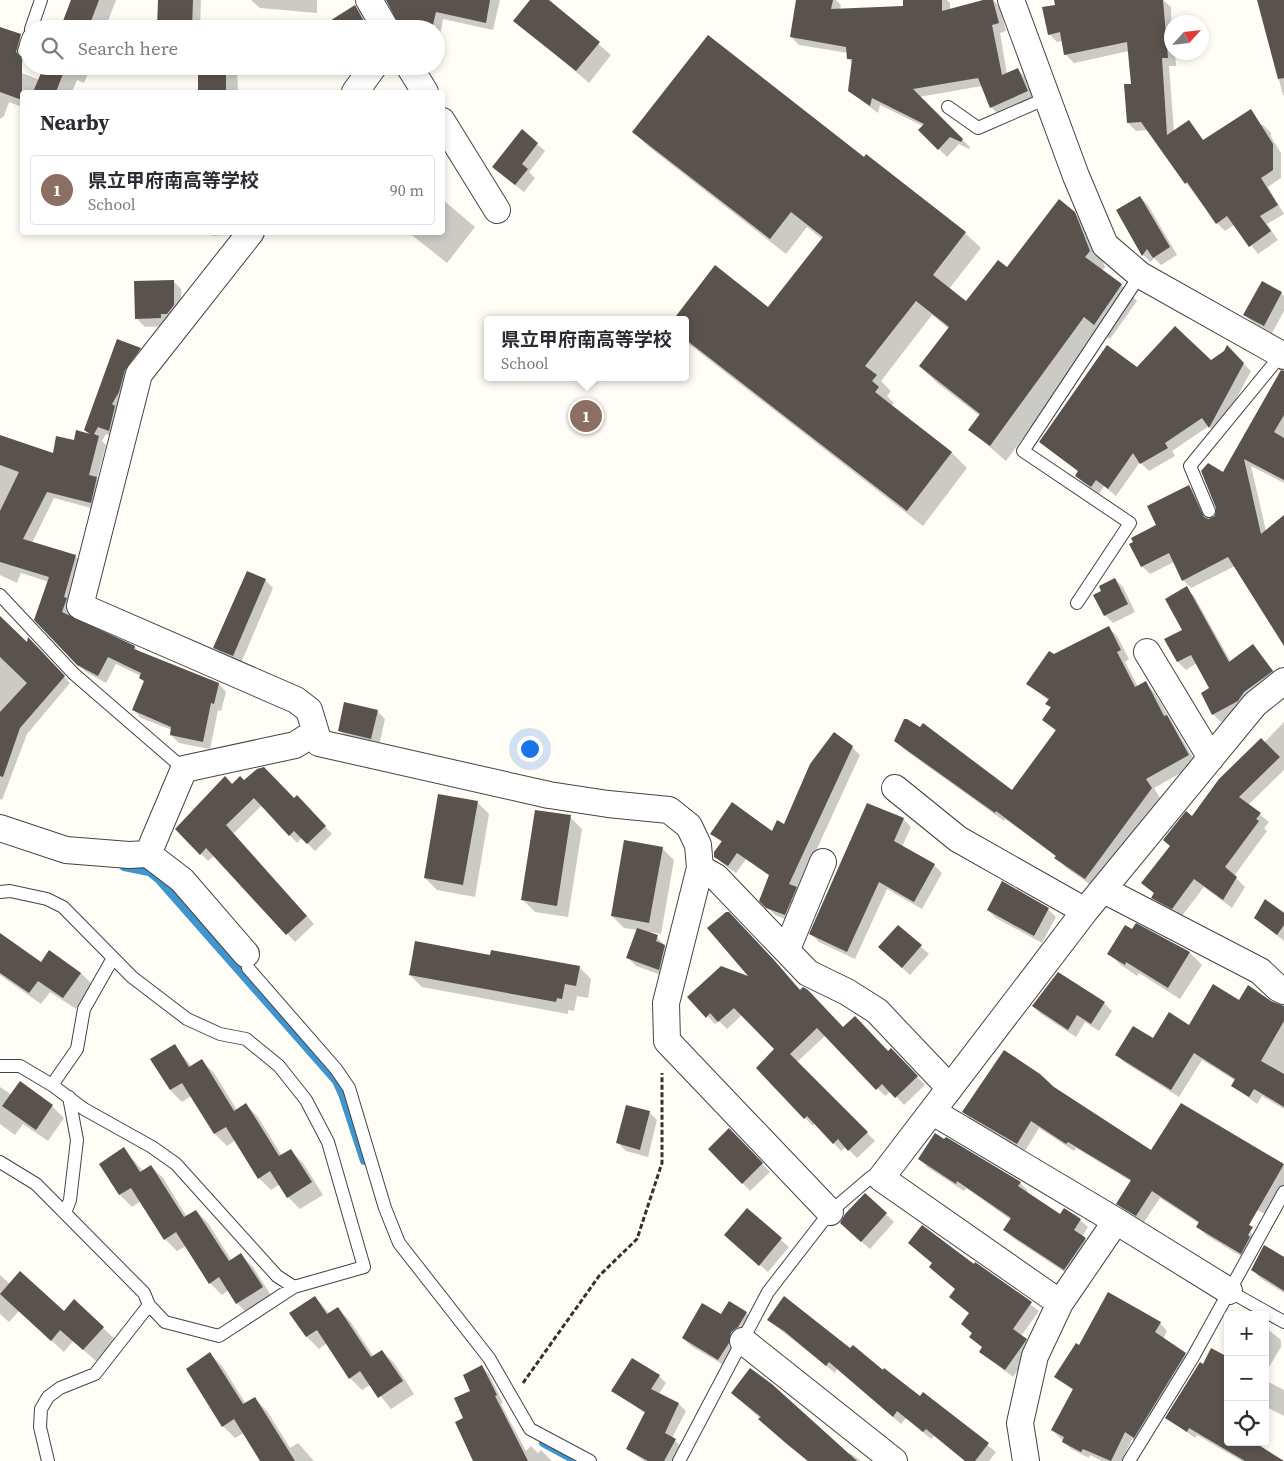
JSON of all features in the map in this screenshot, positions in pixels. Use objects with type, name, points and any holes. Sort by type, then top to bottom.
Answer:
[{"type":"street","points":[[369,0],[381,20]]},
{"type":"street","points":[[1011,0],[1105,245],[1140,275],[1283,356]]},
{"type":"street","points":[[356,90],[367,75]]},
{"type":"street","points":[[415,75],[424,90]]},
{"type":"street","points":[[445,126],[497,210]]},
{"type":"street","points":[[249,235],[139,374],[80,606],[296,700],[309,710],[319,743],[549,795],[608,804],[669,810],[689,826],[698,845],[700,868],[666,1003],[667,1041],[830,1212]]},
{"type":"street","points":[[1147,652],[1211,758]]},
{"type":"street","points":[[1060,1303],[881,1178],[1085,911],[1255,704],[1284,681]]},
{"type":"street","points":[[148,854],[184,769],[294,745],[306,738]]},
{"type":"street","points":[[895,788],[958,839],[1085,911]]},
{"type":"street","points":[[0,828],[66,850],[128,855],[148,854],[182,880],[246,954]]},
{"type":"street","points":[[787,949],[823,862]]},
{"type":"street","points":[[700,868],[716,877],[808,973],[847,992],[877,1011],[950,1088]]},
{"type":"street","points":[[1104,890],[1260,971],[1278,988],[1284,991]]},
{"type":"street","points":[[933,1112],[1116,1220],[1229,1291]]},
{"type":"street","points":[[1026,1461],[1020,1423],[1035,1356],[1060,1303],[1116,1220]]},
{"type":"street","points":[[742,1341],[894,1461]]},
{"type":"lane","points":[[34,20],[41,0]]},
{"type":"lane","points":[[948,107],[978,128],[1047,98]]},
{"type":"lane","points":[[1077,603],[1130,523],[1023,451],[1140,275]]},
{"type":"lane","points":[[1209,511],[1190,466],[1283,356]]},
{"type":"lane","points":[[0,595],[74,674],[184,769]]},
{"type":"lane","points":[[0,892],[10,890],[47,899],[63,907],[132,977],[187,1019],[220,1034],[246,1039],[279,1066],[306,1100],[328,1142],[364,1267],[294,1287],[219,1336],[165,1322],[149,1305],[144,1293],[36,1184],[0,1162]]},
{"type":"lane","points":[[246,954],[248,968],[336,1069],[349,1088],[385,1208],[399,1243],[489,1358],[530,1429],[590,1461]]},
{"type":"lane","points":[[52,1085],[77,1049],[84,1008],[113,958]]},
{"type":"lane","points":[[0,1066],[20,1066],[52,1085],[84,1109],[152,1147],[176,1164],[277,1276],[294,1287]]},
{"type":"lane","points":[[64,1213],[70,1200],[77,1140],[68,1097]]},
{"type":"lane","points":[[679,1461],[768,1292],[830,1212],[871,1177],[881,1178]]},
{"type":"lane","points":[[1129,1461],[1193,1357],[1284,1192]]},
{"type":"lane","points":[[1229,1291],[1284,1322]]},
{"type":"lane","points":[[48,1461],[40,1427],[41,1409],[48,1397],[60,1388],[94,1374],[149,1305]]},
{"type":"path","points":[[512,1398],[599,1276],[637,1239],[662,1163],[662,1054],[667,1041]]},
{"type":"building","points":[[71,0],[99,0],[91,20],[63,20]]},
{"type":"building","points":[[158,0],[193,0],[192,20],[157,20]]},
{"type":"building","points":[[386,0],[490,0],[486,23],[436,12],[434,20],[396,20]]},
{"type":"building","points":[[530,0],[549,0],[600,42],[576,71],[513,21]]},
{"type":"building","points":[[796,0],[833,0],[831,9],[903,6],[903,0],[942,0],[942,11],[983,0],[993,0],[999,23],[992,25],[1002,75],[1018,68],[1028,91],[990,108],[978,78],[913,89],[963,139],[961,142],[950,137],[938,150],[918,130],[924,124],[872,98],[870,106],[848,91],[852,59],[847,59],[846,47],[790,37]]},
{"type":"building","points":[[1054,0],[1163,0],[1164,58],[1162,58],[1167,135],[1189,120],[1203,140],[1251,109],[1273,144],[1273,170],[1261,178],[1278,205],[1260,216],[1271,231],[1249,247],[1227,216],[1216,224],[1187,182],[1185,184],[1141,122],[1127,123],[1124,84],[1131,84],[1127,42],[1064,55],[1060,32],[1048,35],[1042,7],[1055,5]]},
{"type":"building","points":[[1257,0],[1284,0],[1284,78],[1278,79]]},
{"type":"building","points":[[355,5],[363,20],[331,20]]},
{"type":"building","points":[[0,27],[20,34],[16,52],[20,57],[22,90],[20,90],[20,99],[0,92]]},
{"type":"building","points":[[708,35],[864,157],[866,154],[966,232],[933,275],[966,301],[998,260],[1007,267],[1059,199],[1075,212],[1090,251],[1085,257],[1122,284],[1094,325],[1084,317],[990,446],[968,430],[980,414],[919,366],[949,327],[916,301],[865,366],[877,375],[872,381],[879,387],[875,392],[952,452],[907,511],[689,342],[689,316],[676,316],[715,265],[768,307],[823,237],[791,212],[770,239],[632,132]]},
{"type":"building","points":[[40,75],[63,75],[57,90],[34,90]]},
{"type":"building","points":[[198,75],[226,75],[226,90],[198,90]]},
{"type":"building","points":[[522,129],[538,143],[522,164],[528,169],[515,185],[492,167]]},
{"type":"building","points":[[1140,196],[1170,247],[1153,258],[1147,249],[1142,256],[1116,210]]},
{"type":"building","points":[[174,280],[174,305],[167,314],[161,314],[161,318],[135,319],[134,281]]},
{"type":"building","points":[[1262,281],[1282,292],[1264,326],[1243,315]]},
{"type":"building","points":[[1175,326],[1211,360],[1224,351],[1227,345],[1244,363],[1209,428],[1202,418],[1165,443],[1168,448],[1140,464],[1133,453],[1108,489],[1096,480],[1091,487],[1075,476],[1078,471],[1039,442],[1107,345],[1137,367]]},
{"type":"building","points":[[117,339],[141,348],[125,370],[119,392],[112,404],[115,406],[109,431],[98,427],[94,434],[99,436],[89,475],[97,477],[91,503],[47,492],[23,539],[76,555],[64,597],[67,598],[62,612],[135,646],[134,649],[219,683],[214,704],[211,703],[203,742],[170,735],[171,727],[132,710],[144,681],[139,678],[141,673],[108,657],[98,676],[77,665],[34,620],[49,577],[0,562],[0,511],[19,472],[0,465],[0,435],[53,453],[56,436],[74,440],[76,430],[90,434],[84,430]]},
{"type":"building","points":[[1281,370],[1284,371],[1284,415],[1274,432],[1284,438],[1284,480],[1244,459],[1261,534],[1284,515],[1284,646],[1228,557],[1182,581],[1169,553],[1141,567],[1129,544],[1133,542],[1131,538],[1156,525],[1147,506],[1189,485],[1204,517],[1208,519],[1215,516],[1216,508],[1201,471],[1208,463],[1223,472]]},
{"type":"building","points":[[247,571],[266,579],[233,656],[213,648]]},
{"type":"building","points":[[1115,578],[1128,604],[1104,616],[1093,595],[1101,591],[1099,586]]},
{"type":"building","points":[[1187,586],[1229,662],[1253,644],[1273,671],[1244,692],[1238,701],[1212,715],[1201,693],[1209,688],[1191,655],[1177,662],[1164,639],[1182,630],[1165,599]]},
{"type":"building","points":[[0,616],[27,642],[28,637],[65,676],[20,728],[3,777],[0,776],[0,712],[27,683],[0,657]]},
{"type":"building","points":[[1109,626],[1121,650],[1117,652],[1135,687],[1146,681],[1164,716],[1167,715],[1189,755],[1146,779],[1152,788],[1085,879],[1054,858],[1056,856],[996,811],[995,813],[894,741],[904,719],[920,727],[923,723],[1012,790],[1056,730],[1042,720],[1051,707],[1045,704],[1049,699],[1026,684],[1049,651],[1054,654]]},
{"type":"building","points":[[344,702],[378,710],[371,739],[338,731]]},
{"type":"building","points":[[834,732],[853,746],[789,884],[797,887],[785,915],[766,908],[759,901],[769,875],[737,853],[728,866],[714,857],[714,852],[722,841],[710,834],[732,802],[772,831],[777,820],[784,824],[810,764]]},
{"type":"building","points":[[1261,738],[1280,757],[1239,797],[1261,813],[1256,819],[1259,821],[1225,867],[1237,877],[1223,900],[1194,879],[1172,909],[1151,898],[1154,893],[1141,883],[1170,846],[1163,840],[1186,811],[1192,816],[1219,779]]},
{"type":"building","points":[[264,767],[294,798],[297,795],[326,826],[307,844],[294,831],[289,836],[254,798],[226,825],[307,916],[286,935],[206,848],[200,855],[175,829],[225,776],[232,784],[240,776],[244,780],[257,769]]},
{"type":"building","points":[[438,794],[478,801],[463,885],[424,878]]},
{"type":"building","points":[[867,803],[904,818],[894,841],[935,864],[914,902],[879,882],[847,952],[809,934]]},
{"type":"building","points":[[535,810],[571,815],[557,906],[521,900]]},
{"type":"building","points":[[624,840],[663,847],[649,923],[611,916]]},
{"type":"building","points":[[1002,881],[1049,908],[1034,936],[987,910]]},
{"type":"building","points":[[1265,899],[1284,913],[1284,925],[1277,935],[1254,918]]},
{"type":"building","points":[[726,912],[729,912],[800,990],[803,987],[808,990],[843,1027],[855,1016],[888,1051],[891,1048],[918,1076],[895,1098],[882,1084],[876,1090],[817,1028],[790,1054],[868,1132],[848,1151],[838,1139],[833,1144],[807,1116],[804,1119],[756,1068],[774,1049],[734,1008],[718,1022],[710,1013],[706,1018],[687,997],[721,966],[748,976],[707,928]]},
{"type":"building","points":[[1136,923],[1190,952],[1168,988],[1126,962],[1125,965],[1107,954],[1125,925],[1132,929]]},
{"type":"building","points":[[898,925],[922,945],[902,968],[878,947]]},
{"type":"building","points":[[637,928],[658,935],[656,941],[665,945],[659,970],[626,958]]},
{"type":"building","points":[[0,933],[41,962],[49,950],[81,973],[63,998],[38,981],[29,993],[0,973]]},
{"type":"building","points":[[415,941],[490,955],[491,950],[580,966],[576,986],[565,984],[562,999],[557,998],[556,1002],[409,975]]},
{"type":"building","points":[[1058,972],[1105,1002],[1091,1024],[1077,1015],[1068,1030],[1032,1006]]},
{"type":"building","points":[[1213,984],[1239,1000],[1248,985],[1271,1001],[1284,1006],[1284,1021],[1261,1061],[1284,1074],[1284,1107],[1254,1089],[1249,1097],[1231,1086],[1235,1079],[1194,1053],[1171,1090],[1115,1055],[1133,1026],[1153,1038],[1169,1012],[1189,1025]]},
{"type":"building","points":[[175,1044],[189,1067],[202,1059],[234,1111],[246,1103],[279,1156],[291,1149],[312,1182],[287,1198],[270,1171],[258,1179],[226,1127],[214,1134],[182,1083],[170,1090],[150,1059]]},
{"type":"building","points":[[1004,1050],[1040,1074],[1054,1087],[1151,1150],[1181,1103],[1284,1164],[1249,1225],[1253,1227],[1241,1254],[1196,1227],[1199,1222],[1152,1191],[1136,1216],[1116,1204],[1131,1180],[1068,1142],[1066,1144],[1031,1121],[1017,1144],[962,1112]]},
{"type":"building","points":[[20,1081],[53,1105],[36,1130],[2,1106]]},
{"type":"building","points":[[626,1105],[650,1111],[640,1150],[616,1143]]},
{"type":"building","points":[[729,1128],[763,1163],[742,1184],[708,1149]]},
{"type":"building","points":[[935,1133],[944,1139],[946,1137],[1021,1182],[1018,1186],[1060,1214],[1064,1208],[1081,1219],[1074,1230],[1086,1238],[1064,1270],[1003,1230],[1011,1218],[957,1181],[956,1184],[918,1159]]},
{"type":"building","points":[[124,1147],[140,1172],[151,1165],[184,1217],[196,1210],[229,1261],[241,1253],[263,1287],[236,1304],[219,1277],[209,1284],[176,1232],[164,1240],[131,1188],[119,1195],[99,1164]]},
{"type":"building","points":[[865,1193],[887,1213],[861,1242],[840,1223],[845,1214]]},
{"type":"building","points":[[747,1208],[782,1238],[759,1266],[724,1235]]},
{"type":"building","points":[[922,1225],[974,1264],[975,1262],[1032,1302],[1013,1329],[1027,1339],[1005,1370],[979,1352],[982,1347],[969,1337],[972,1333],[961,1324],[969,1313],[949,1297],[955,1289],[929,1267],[932,1263],[908,1243]]},
{"type":"building","points":[[1264,1245],[1284,1257],[1284,1291],[1251,1270]]},
{"type":"building","points":[[20,1271],[64,1311],[74,1299],[104,1327],[83,1350],[60,1330],[51,1341],[0,1294]]},
{"type":"building","points":[[1108,1292],[1161,1322],[1155,1332],[1186,1353],[1134,1438],[1125,1432],[1111,1461],[1083,1449],[1081,1452],[1062,1442],[1064,1437],[1051,1430],[1073,1389],[1054,1377],[1076,1343],[1079,1345]]},
{"type":"building","points":[[315,1296],[327,1314],[338,1307],[371,1357],[382,1350],[403,1381],[378,1398],[360,1371],[349,1379],[317,1330],[306,1337],[289,1313]]},
{"type":"building","points":[[784,1296],[850,1348],[853,1345],[883,1370],[884,1368],[920,1396],[923,1392],[989,1443],[975,1461],[965,1461],[926,1429],[923,1432],[897,1411],[893,1417],[829,1362],[826,1366],[784,1331],[767,1320]]},
{"type":"building","points":[[729,1301],[747,1312],[738,1327],[731,1332],[729,1343],[718,1360],[682,1338],[702,1303],[721,1314]]},
{"type":"building","points":[[1211,1348],[1224,1355],[1224,1446],[1260,1446],[1284,1461],[1245,1461],[1189,1428],[1187,1432],[1165,1418],[1200,1362],[1203,1364]]},
{"type":"building","points":[[210,1352],[243,1404],[255,1397],[295,1461],[260,1461],[234,1419],[222,1427],[186,1369]]},
{"type":"building","points":[[632,1358],[660,1375],[651,1389],[679,1403],[665,1433],[676,1439],[664,1461],[648,1461],[626,1449],[645,1412],[611,1391]]},
{"type":"building","points":[[482,1365],[497,1395],[495,1396],[528,1461],[473,1461],[455,1422],[463,1418],[454,1398],[470,1391],[463,1375]]},
{"type":"building","points":[[750,1368],[773,1385],[857,1461],[808,1461],[758,1419],[761,1417],[731,1393]]},
{"type":"waterway","points":[[124,867],[149,872],[159,880],[336,1081],[364,1161]]},
{"type":"waterway","points":[[543,1443],[576,1461]]},
{"type":"place","name":"県立甲府南高等学校","points":[[586,416]]}]
